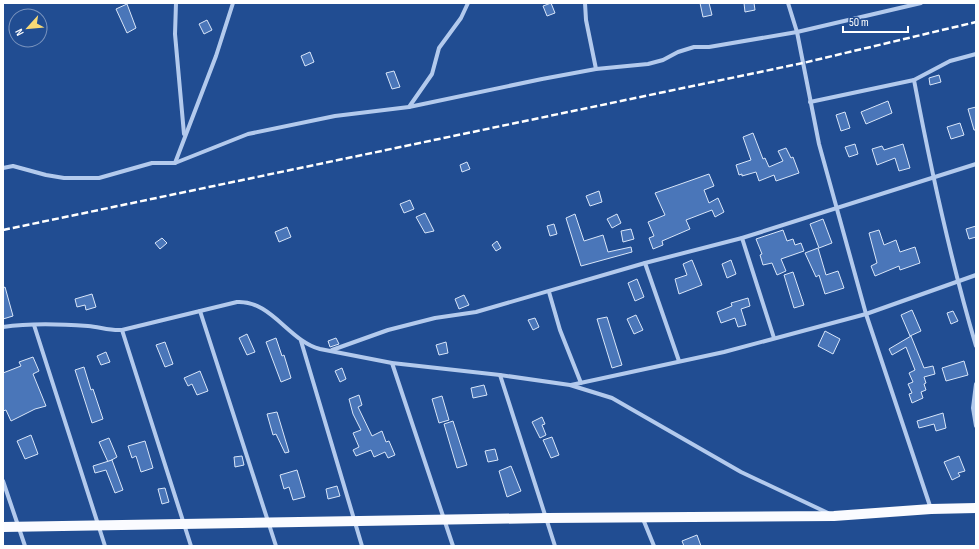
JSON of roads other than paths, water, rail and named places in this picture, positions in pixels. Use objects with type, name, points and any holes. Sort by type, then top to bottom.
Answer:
[{"type":"main road","points":[[3,527],[547,518],[834,516],[931,509],[976,508]]},
{"type":"street","points":[[176,3],[175,34],[185,136]]},
{"type":"street","points":[[175,163],[216,56],[233,3]]},
{"type":"street","points":[[409,107],[432,74],[439,48],[461,18],[468,3]]},
{"type":"street","points":[[585,3],[586,20],[596,69]]},
{"type":"street","points":[[788,3],[797,32],[810,102],[836,208],[866,314],[931,509]]},
{"type":"street","points":[[3,168],[13,166],[64,178],[99,178],[152,163],[175,163],[248,134],[335,116],[409,107],[596,69],[648,64],[663,60],[678,52],[694,47],[709,47],[797,32],[922,3]]},
{"type":"street","points":[[810,102],[914,80],[950,61],[976,54]]},
{"type":"street","points":[[914,80],[932,178],[957,282],[976,346]]},
{"type":"street","points":[[331,350],[388,330],[435,318],[476,312],[645,263],[742,238],[976,164]]},
{"type":"street","points":[[742,238],[774,338]]},
{"type":"street","points":[[645,263],[679,361]]},
{"type":"street","points":[[570,385],[679,361],[866,314],[976,275]]},
{"type":"street","points":[[549,292],[560,330],[581,383]]},
{"type":"street","points":[[3,327],[34,325],[88,326],[122,330],[237,302],[246,302],[260,308],[301,341],[311,347],[392,363],[500,374],[570,385],[612,398],[741,472],[834,516]]},
{"type":"street","points":[[200,311],[276,546]]},
{"type":"street","points":[[34,325],[105,546]]},
{"type":"street","points":[[122,330],[191,546]]},
{"type":"street","points":[[301,341],[362,546]]},
{"type":"street","points":[[392,363],[446,520],[453,546]]},
{"type":"street","points":[[500,374],[547,518],[554,546]]},
{"type":"street","points":[[976,384],[974,408],[976,426]]},
{"type":"street","points":[[3,481],[25,546]]},
{"type":"street","points":[[642,517],[654,546]]},
{"type":"railway","points":[[3,230],[803,63],[976,22]]}]
